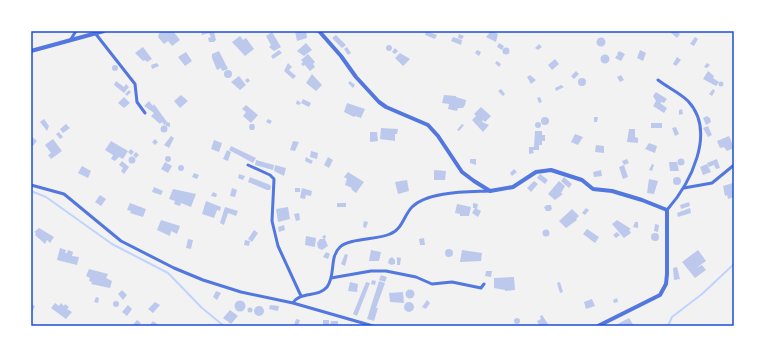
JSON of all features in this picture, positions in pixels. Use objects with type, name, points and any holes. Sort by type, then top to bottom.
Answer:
[{"type":"street","points":[[71,39],[76,31]]},
{"type":"street","points":[[31,51],[104,31]]},
{"type":"street","points":[[319,31],[341,56],[356,77],[380,102],[428,125],[438,136],[462,172],[490,191]]},
{"type":"street","points":[[95,33],[135,84],[137,102],[145,113]]},
{"type":"street","points":[[598,326],[660,295],[666,284],[667,274],[667,210],[684,188],[699,151],[700,141],[697,119],[688,102],[658,80]]},
{"type":"street","points":[[248,165],[270,175],[274,179],[272,221],[278,246],[301,296]]},
{"type":"street","points":[[684,188],[712,183],[734,165]]},
{"type":"street","points":[[293,303],[301,296],[310,296],[327,287],[331,278],[332,264],[339,247],[344,244],[392,234],[399,227],[413,206],[433,197],[513,187],[536,172],[551,170],[582,180],[593,189],[612,191],[667,210]]},
{"type":"street","points":[[31,185],[64,194],[121,241],[174,268],[203,280],[241,292],[293,303],[373,326]]},
{"type":"street","points":[[331,278],[386,271],[416,277],[432,284],[452,282],[477,288],[482,288],[484,284]]},
{"type":"building","points":[[160,31],[173,31],[180,40],[172,46],[168,41],[164,44],[158,37]]},
{"type":"building","points":[[201,31],[214,32],[216,40],[214,42],[209,42],[208,38],[211,37],[209,33],[202,35]]},
{"type":"building","points":[[295,31],[306,31],[307,38],[297,41]]},
{"type":"building","points":[[426,31],[437,35],[435,39],[425,35]]},
{"type":"building","points":[[491,31],[498,34],[496,42],[486,37]]},
{"type":"building","points":[[677,31],[680,34],[677,38],[670,32]]},
{"type":"building","points":[[272,32],[281,47],[274,51],[269,47],[271,45],[266,36]]},
{"type":"building","points":[[459,34],[464,36],[462,39],[458,38]]},
{"type":"building","points":[[336,35],[346,45],[342,48],[332,38]]},
{"type":"building","points":[[240,36],[243,40],[246,38],[254,49],[245,56],[232,42]]},
{"type":"building","points":[[453,37],[462,40],[461,45],[451,41]]},
{"type":"building","points":[[695,37],[698,39],[694,46],[690,44]]},
{"type":"building","points":[[599,38],[603,38],[605,42],[603,46],[599,46],[597,44],[597,40]]},
{"type":"building","points":[[306,43],[312,50],[304,56],[297,51]]},
{"type":"building","points":[[499,43],[504,46],[502,50],[497,47]]},
{"type":"building","points":[[539,44],[542,47],[538,50],[535,48]]},
{"type":"building","points":[[389,45],[392,48],[389,51],[386,48]]},
{"type":"building","points":[[143,47],[152,59],[147,62],[145,60],[143,61],[135,53]]},
{"type":"building","points":[[347,47],[351,53],[348,55],[344,49]]},
{"type":"building","points":[[506,47],[509,48],[509,54],[506,55],[503,54],[502,51],[503,48]]},
{"type":"building","points":[[395,48],[398,51],[395,54],[392,52]]},
{"type":"building","points":[[279,50],[282,53],[273,59],[271,56]]},
{"type":"building","points":[[477,50],[481,52],[479,56],[475,53]]},
{"type":"building","points":[[640,50],[646,53],[643,61],[637,58]]},
{"type":"building","points":[[219,51],[228,69],[222,71],[221,68],[217,70],[212,58],[212,54]]},
{"type":"building","points":[[619,51],[625,54],[621,61],[615,58],[617,55],[619,57],[617,54]]},
{"type":"building","points":[[186,52],[192,61],[185,66],[178,57]]},
{"type":"building","points":[[400,53],[410,59],[403,66],[395,58]]},
{"type":"building","points":[[308,54],[315,62],[313,64],[315,67],[310,71],[305,65],[303,66],[301,64],[303,62],[301,60]]},
{"type":"building","points":[[605,54],[610,59],[605,64],[600,59]]},
{"type":"building","points":[[677,57],[681,60],[676,66],[673,64]]},
{"type":"building","points":[[555,59],[559,64],[552,70],[548,65]]},
{"type":"building","points":[[497,61],[501,64],[499,67],[495,63]]},
{"type":"building","points":[[157,63],[159,66],[152,69],[151,65]]},
{"type":"building","points":[[288,63],[292,67],[289,70],[296,76],[293,79],[284,71]]},
{"type":"building","points":[[707,63],[710,65],[707,68],[704,67]]},
{"type":"building","points":[[115,65],[118,68],[115,71],[112,68]]},
{"type":"building","points":[[228,70],[231,71],[231,77],[228,78],[225,77],[224,74],[225,71]]},
{"type":"building","points":[[576,71],[579,74],[574,79],[571,76]]},
{"type":"building","points":[[708,71],[714,76],[713,78],[719,82],[716,86],[703,79]]},
{"type":"building","points":[[312,74],[322,85],[316,91],[306,83]]},
{"type":"building","points":[[530,75],[536,80],[531,84],[527,77]]},
{"type":"building","points":[[621,75],[624,80],[620,82],[617,77]]},
{"type":"building","points":[[239,76],[246,85],[240,90],[231,82]]},
{"type":"building","points":[[248,78],[250,81],[247,83],[245,80]]},
{"type":"building","points":[[582,78],[585,79],[585,85],[582,86],[579,85],[578,82],[579,79]]},
{"type":"building","points":[[116,81],[124,87],[126,84],[129,87],[124,93],[114,85]]},
{"type":"building","points":[[350,81],[355,85],[353,88],[348,83]]},
{"type":"building","points":[[721,81],[724,84],[721,87],[718,84]]},
{"type":"building","points":[[561,85],[564,87],[556,91],[555,88]]},
{"type":"building","points":[[501,89],[505,94],[503,96],[498,91]]},
{"type":"building","points":[[713,89],[715,91],[712,96],[709,94]]},
{"type":"building","points":[[129,90],[131,92],[127,96],[125,94]]},
{"type":"building","points":[[656,92],[667,99],[664,103],[660,103],[667,108],[664,113],[653,106],[656,101],[653,96]]},
{"type":"building","points":[[181,95],[188,101],[180,108],[174,101]]},
{"type":"building","points":[[444,95],[456,96],[466,100],[465,105],[463,108],[458,108],[457,111],[448,109],[449,104],[442,103]]},
{"type":"building","points":[[124,97],[130,103],[124,108],[118,103]]},
{"type":"building","points":[[540,97],[542,102],[539,103],[537,98]]},
{"type":"building","points":[[303,99],[311,103],[309,107],[301,103]]},
{"type":"building","points":[[297,100],[301,103],[299,105],[296,104]]},
{"type":"building","points":[[149,101],[153,106],[154,104],[167,122],[170,123],[170,127],[166,126],[166,123],[165,126],[162,122],[160,124],[151,116],[154,113],[144,106]]},
{"type":"building","points":[[347,103],[365,109],[361,118],[354,117],[344,112]]},
{"type":"building","points":[[246,105],[258,115],[251,123],[243,116],[246,112],[242,109]]},
{"type":"building","points":[[481,107],[491,116],[485,122],[483,120],[482,122],[489,125],[483,132],[472,120],[476,116],[474,114]]},
{"type":"building","points":[[682,109],[683,114],[679,115],[679,110]]},
{"type":"building","points":[[707,116],[710,118],[711,122],[706,125],[703,118]]},
{"type":"building","points":[[545,117],[548,118],[548,124],[545,125],[542,124],[541,121],[542,118]]},
{"type":"building","points":[[594,117],[598,117],[597,122],[594,122]]},
{"type":"building","points":[[44,119],[49,126],[47,131],[40,122]]},
{"type":"building","points":[[268,119],[272,121],[270,124],[266,122]]},
{"type":"building","points":[[538,122],[541,125],[538,128],[535,125]]},
{"type":"building","points":[[651,123],[662,123],[662,128],[651,128]]},
{"type":"building","points":[[66,124],[70,128],[63,133],[60,129]]},
{"type":"building","points":[[250,124],[254,124],[254,130],[250,130]]},
{"type":"building","points":[[462,124],[464,125],[459,131],[457,130]]},
{"type":"building","points":[[164,126],[167,129],[164,132],[161,129]]},
{"type":"building","points":[[708,126],[712,135],[708,137],[703,128]]},
{"type":"building","points":[[676,127],[679,134],[675,136],[672,128]]},
{"type":"building","points":[[381,128],[398,129],[397,134],[395,134],[395,141],[380,139]]},
{"type":"building","points":[[629,129],[635,129],[635,137],[638,138],[638,143],[627,142]]},
{"type":"building","points":[[535,131],[542,131],[542,135],[545,135],[545,141],[542,141],[542,145],[539,145],[539,150],[533,150],[534,153],[529,154],[529,147],[534,147]]},
{"type":"building","points":[[59,132],[63,137],[60,139],[56,134]]},
{"type":"building","points":[[370,132],[377,132],[378,141],[370,142]]},
{"type":"building","points":[[575,134],[583,137],[578,145],[571,142]]},
{"type":"building","points":[[31,136],[37,141],[33,146],[31,144]]},
{"type":"building","points":[[171,136],[174,138],[169,148],[164,145]]},
{"type":"building","points":[[729,136],[734,148],[727,151],[724,147],[720,148],[717,141]]},
{"type":"building","points":[[53,139],[62,151],[51,159],[48,155],[51,153],[45,145]]},
{"type":"building","points":[[155,139],[158,142],[155,145],[152,142]]},
{"type":"building","points":[[214,140],[222,143],[219,152],[211,149]]},
{"type":"building","points":[[111,141],[128,151],[123,159],[119,157],[115,161],[111,159],[113,155],[105,150]]},
{"type":"building","points":[[293,141],[299,142],[295,151],[290,150]]},
{"type":"building","points":[[649,143],[657,146],[655,153],[645,149]]},
{"type":"building","points":[[596,145],[604,146],[604,153],[595,152]]},
{"type":"building","points":[[231,146],[256,158],[253,163],[229,150]]},
{"type":"building","points":[[131,149],[134,152],[131,155],[128,152]]},
{"type":"building","points":[[227,150],[231,152],[228,161],[223,159]]},
{"type":"building","points":[[311,151],[318,153],[317,159],[310,157]]},
{"type":"building","points":[[136,152],[139,155],[136,158],[133,155]]},
{"type":"building","points":[[132,156],[135,157],[135,163],[132,164],[129,163],[128,160],[129,157]]},
{"type":"building","points":[[168,156],[171,159],[168,162],[165,159]]},
{"type":"building","points":[[306,157],[313,161],[311,164],[305,161]]},
{"type":"building","points":[[328,157],[333,160],[329,168],[324,165]]},
{"type":"building","points":[[470,159],[476,159],[476,165],[470,163]]},
{"type":"building","points":[[627,159],[629,163],[624,165],[622,161]]},
{"type":"building","points":[[681,159],[684,162],[681,165],[678,162]]},
{"type":"building","points":[[717,159],[720,168],[716,169],[714,165],[709,167],[707,163]]},
{"type":"building","points":[[256,160],[274,165],[273,170],[255,165]]},
{"type":"building","points":[[122,161],[129,167],[124,174],[121,171],[123,168],[119,165]]},
{"type":"building","points":[[165,162],[172,166],[168,173],[161,169]]},
{"type":"building","points":[[669,162],[677,162],[679,171],[670,171]]},
{"type":"building","points":[[652,164],[654,165],[652,171],[649,170]]},
{"type":"building","points":[[707,164],[711,172],[703,175],[700,167]]},
{"type":"building","points":[[181,165],[184,168],[181,171],[178,168]]},
{"type":"building","points":[[275,165],[286,168],[284,176],[274,171]]},
{"type":"building","points":[[624,165],[628,177],[623,179],[619,167]]},
{"type":"building","points":[[82,166],[91,171],[88,178],[78,173]]},
{"type":"building","points":[[514,169],[517,172],[512,176],[510,173]]},
{"type":"building","points":[[434,170],[446,171],[445,180],[434,180]]},
{"type":"building","points":[[601,170],[602,176],[594,177],[593,172]]},
{"type":"building","points":[[348,172],[364,182],[356,193],[351,189],[352,188],[345,185],[347,179],[344,177]]},
{"type":"building","points":[[194,173],[199,175],[197,179],[192,177]]},
{"type":"building","points":[[239,174],[245,176],[243,180],[238,178]]},
{"type":"building","points":[[540,174],[548,180],[545,184],[537,178]]},
{"type":"building","points":[[250,177],[270,185],[270,190],[248,182]]},
{"type":"building","points":[[564,177],[572,184],[569,188],[561,181]]},
{"type":"building","points":[[675,177],[679,177],[681,181],[679,185],[675,185],[673,183],[673,179]]},
{"type":"building","points":[[649,179],[658,181],[654,194],[647,193]]},
{"type":"building","points":[[407,180],[409,191],[398,194],[395,182]]},
{"type":"building","points":[[534,181],[538,184],[531,192],[527,188]]},
{"type":"building","points":[[559,181],[565,186],[561,193],[563,194],[555,200],[548,194]]},
{"type":"building","points":[[733,183],[734,197],[728,199],[727,195],[725,196],[723,186]]},
{"type":"building","points":[[154,187],[163,191],[161,195],[152,192]]},
{"type":"building","points":[[232,188],[237,190],[235,197],[230,196]]},
{"type":"building","points":[[295,188],[300,188],[300,192],[295,192]]},
{"type":"building","points":[[302,188],[312,191],[311,196],[306,195],[305,199],[300,198]]},
{"type":"building","points":[[173,189],[196,194],[191,207],[181,203],[180,206],[174,204],[175,201],[169,199]]},
{"type":"building","points":[[213,192],[217,194],[216,197],[211,196]]},
{"type":"building","points":[[100,195],[106,199],[101,206],[95,202]]},
{"type":"building","points":[[206,201],[221,207],[220,211],[217,210],[214,218],[202,214]]},
{"type":"building","points":[[689,202],[690,206],[681,209],[680,205]]},
{"type":"building","points":[[130,203],[146,209],[143,217],[130,213],[131,211],[127,210]]},
{"type":"building","points":[[337,203],[346,203],[346,207],[337,207]]},
{"type":"building","points":[[473,203],[478,204],[477,209],[481,211],[478,217],[472,213],[475,208],[473,208]]},
{"type":"building","points":[[457,204],[471,207],[469,216],[460,216],[460,214],[455,213]]},
{"type":"building","points":[[551,205],[552,209],[550,211],[546,211],[544,207]]},
{"type":"building","points":[[225,207],[238,211],[236,216],[228,213],[224,225],[220,223]]},
{"type":"building","points":[[288,207],[290,219],[278,222],[276,209]]},
{"type":"building","points":[[586,208],[589,210],[585,215],[582,213]]},
{"type":"building","points":[[690,208],[691,213],[678,217],[677,213]]},
{"type":"building","points":[[572,209],[579,216],[576,219],[577,220],[566,228],[559,221]]},
{"type":"building","points":[[299,213],[300,220],[296,221],[294,214]]},
{"type":"building","points":[[161,220],[180,226],[177,234],[171,231],[170,236],[157,230]]},
{"type":"building","points":[[617,220],[631,229],[629,230],[631,233],[624,238],[612,224]]},
{"type":"building","points":[[364,221],[368,222],[366,228],[363,227]]},
{"type":"building","points":[[635,222],[638,222],[638,228],[633,227]]},
{"type":"building","points":[[655,224],[659,225],[658,232],[654,231]]},
{"type":"building","points":[[284,225],[285,230],[279,232],[278,227]]},
{"type":"building","points":[[39,228],[54,237],[50,243],[47,240],[45,244],[35,235],[36,233],[34,232]]},
{"type":"building","points":[[587,229],[599,237],[595,243],[583,234]]},
{"type":"building","points":[[254,230],[258,233],[252,242],[248,239]]},
{"type":"building","points":[[546,230],[549,233],[546,236],[543,233]]},
{"type":"building","points":[[617,232],[620,235],[616,238],[613,235]]},
{"type":"building","points":[[655,233],[658,234],[658,240],[655,241],[652,240],[651,237],[652,234]]},
{"type":"building","points":[[324,235],[326,236],[325,239],[328,246],[322,250],[318,248],[317,243],[320,239],[324,239],[322,237]]},
{"type":"building","points":[[306,236],[316,238],[315,247],[305,245]]},
{"type":"building","points":[[424,238],[425,245],[420,245],[419,239]]},
{"type":"building","points":[[188,239],[193,240],[191,249],[186,248]]},
{"type":"building","points":[[245,240],[250,241],[249,246],[244,245]]},
{"type":"building","points":[[60,248],[66,250],[65,253],[67,253],[68,250],[73,252],[72,256],[79,257],[77,265],[57,260]]},
{"type":"building","points":[[447,249],[451,249],[453,253],[451,257],[447,257],[445,255],[445,251]]},
{"type":"building","points":[[371,250],[381,252],[379,261],[369,261]]},
{"type":"building","points":[[462,250],[482,253],[481,261],[460,262]]},
{"type":"building","points":[[698,250],[706,261],[696,268],[702,265],[706,270],[695,278],[682,262]]},
{"type":"building","points":[[326,252],[330,254],[328,259],[323,257]]},
{"type":"building","points":[[345,254],[348,255],[345,266],[341,264]]},
{"type":"building","points":[[392,257],[395,260],[395,264],[391,265],[388,263],[389,259]]},
{"type":"building","points":[[397,257],[401,258],[400,265],[397,265]]},
{"type":"building","points":[[677,267],[680,279],[674,280],[673,268]]},
{"type":"building","points":[[89,269],[108,274],[106,278],[112,281],[110,288],[91,284],[92,282],[89,281],[90,278],[86,276]]},
{"type":"building","points":[[486,271],[492,271],[491,277],[485,276]]},
{"type":"building","points":[[381,275],[387,277],[385,282],[379,280]]},
{"type":"building","points":[[514,277],[515,290],[505,291],[494,288],[494,278]]},
{"type":"building","points":[[372,280],[376,281],[375,285],[371,284]]},
{"type":"building","points":[[379,281],[385,283],[376,308],[378,308],[374,321],[367,319]]},
{"type":"building","points":[[350,282],[358,284],[357,292],[348,291]]},
{"type":"building","points":[[366,282],[370,283],[357,316],[353,314]]},
{"type":"building","points":[[560,282],[563,292],[560,293],[557,283]]},
{"type":"building","points":[[122,290],[127,295],[123,300],[118,294]]},
{"type":"building","points":[[408,290],[412,290],[414,294],[412,298],[408,298],[406,296],[406,292]]},
{"type":"building","points":[[216,291],[221,293],[217,300],[213,297]]},
{"type":"building","points":[[403,292],[404,303],[390,302],[389,293]]},
{"type":"building","points":[[96,297],[99,298],[98,303],[94,302]]},
{"type":"building","points":[[617,298],[618,302],[614,303],[613,300]]},
{"type":"building","points":[[592,299],[595,306],[586,309],[584,302]]},
{"type":"building","points":[[427,300],[430,303],[426,309],[422,307]]},
{"type":"building","points":[[116,301],[119,304],[116,307],[113,304]]},
{"type":"building","points":[[238,301],[242,301],[244,302],[244,310],[238,311],[235,308],[235,304]]},
{"type":"building","points":[[155,302],[160,305],[153,313],[148,309]]},
{"type":"building","points":[[407,302],[411,302],[413,303],[413,311],[407,312],[404,309],[404,305]]},
{"type":"building","points":[[55,303],[59,306],[61,303],[64,306],[65,304],[69,307],[67,309],[72,312],[66,319],[51,308]]},
{"type":"building","points":[[31,304],[35,306],[31,314]]},
{"type":"building","points":[[128,305],[132,309],[127,316],[122,312]]},
{"type":"building","points":[[270,305],[279,306],[278,311],[269,309]]},
{"type":"building","points":[[257,306],[261,306],[263,307],[263,315],[257,316],[254,313],[254,309]]},
{"type":"building","points":[[248,308],[252,308],[252,312],[248,312]]},
{"type":"building","points":[[230,310],[238,316],[231,324],[223,318]]},
{"type":"building","points":[[542,315],[548,326],[540,326],[537,321],[541,319],[540,316]]},
{"type":"building","points":[[517,318],[520,321],[517,324],[514,321]]},
{"type":"building","points":[[629,318],[634,326],[614,326]]},
{"type":"building","points":[[296,319],[300,320],[298,326],[294,326]]},
{"type":"building","points":[[137,320],[141,323],[138,326],[132,326]]},
{"type":"building","points":[[323,320],[329,320],[329,325],[323,325]]},
{"type":"building","points":[[153,321],[160,326],[149,326]]},
{"type":"building","points":[[331,321],[338,321],[338,326],[330,325]]},
{"type":"waterway","points":[[31,191],[46,197],[112,244],[168,273],[202,308],[224,326]]},
{"type":"waterway","points":[[668,326],[672,317],[702,294],[734,264]]}]
